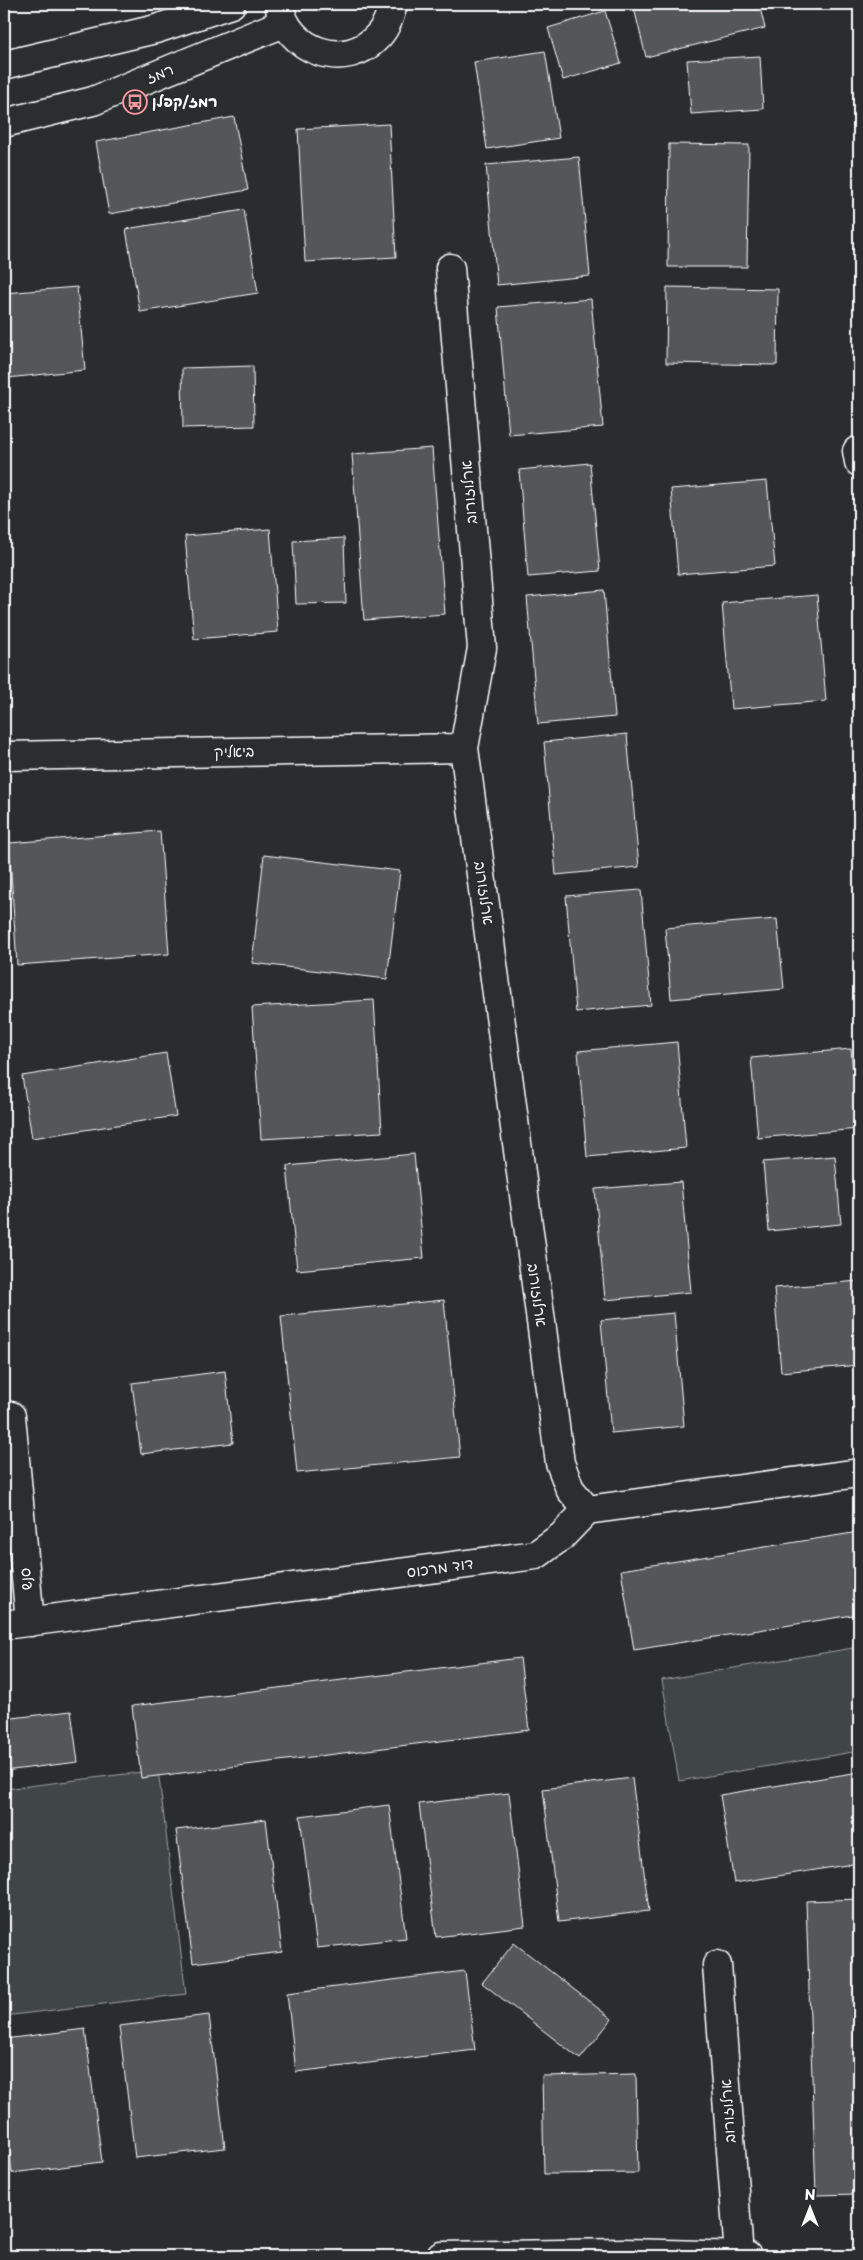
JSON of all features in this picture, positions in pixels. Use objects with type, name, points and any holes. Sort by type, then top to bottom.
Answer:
[{"type":"street","points":[[4,65],[156,29],[231,4]]},
{"type":"street","points":[[282,13],[295,38],[310,49],[328,54],[347,54],[364,47],[379,36],[389,20],[393,4]]},
{"type":"street","name":"רמז","points":[[4,123],[93,101],[282,13]]},
{"type":"street","name":"ארלוזורוב","points":[[450,268],[482,648],[464,748],[560,1463],[570,1489],[587,1510]]},
{"type":"street","name":"ביאליק","points":[[4,756],[464,748]]},
{"type":"street","name":"סנש","points":[[11,1416],[17,1624]]},
{"type":"street","points":[[587,1510],[859,1473]]},
{"type":"street","name":"דוד מרכוס","points":[[17,1624],[536,1555],[562,1536],[587,1510]]},
{"type":"street","name":"ארלוזורוב","points":[[717,1965],[739,2256]]},
{"type":"street","points":[[441,2256],[623,2253],[747,2256]]},
{"type":"shaded area","points":[[859,1647],[859,1751],[679,1781],[662,1680]]},
{"type":"shaded area","points":[[158,1770],[186,1994],[4,2016],[4,1789]]},
{"type":"building","points":[[633,4],[759,4],[765,28],[646,57]]},
{"type":"building","points":[[605,11],[621,63],[563,80],[548,28]]},
{"type":"building","points":[[545,51],[559,138],[487,149],[474,62]]},
{"type":"building","points":[[760,56],[763,109],[691,114],[687,60]]},
{"type":"building","points":[[234,117],[248,190],[109,214],[96,142]]},
{"type":"building","points":[[389,124],[396,257],[305,262],[298,129]]},
{"type":"building","points":[[669,144],[749,145],[747,267],[668,267]]},
{"type":"building","points":[[579,157],[590,276],[497,285],[486,165]]},
{"type":"building","points":[[244,210],[258,293],[140,312],[126,229]]},
{"type":"building","points":[[77,287],[85,370],[7,378],[4,347],[4,293]]},
{"type":"building","points":[[667,287],[778,289],[777,365],[666,363]]},
{"type":"building","points":[[591,299],[603,427],[509,435],[498,307]]},
{"type":"building","points":[[253,366],[254,426],[183,428],[182,368]]},
{"type":"building","points":[[432,448],[445,614],[364,620],[352,454]]},
{"type":"building","points":[[590,463],[600,571],[528,577],[519,470]]},
{"type":"building","points":[[767,481],[775,566],[678,574],[671,489]]},
{"type":"building","points":[[270,529],[278,632],[194,639],[185,536]]},
{"type":"building","points":[[344,538],[346,603],[296,604],[293,541]]},
{"type":"building","points":[[604,590],[615,717],[538,724],[527,597]]},
{"type":"building","points":[[817,595],[826,701],[731,709],[722,603]]},
{"type":"building","points":[[627,734],[639,867],[556,875],[544,742]]},
{"type":"building","points":[[160,831],[169,954],[17,965],[9,843]]},
{"type":"building","points":[[264,855],[400,871],[387,979],[252,963]]},
{"type":"building","points":[[641,890],[651,1005],[576,1012],[566,896]]},
{"type":"building","points":[[777,919],[784,989],[671,999],[665,928]]},
{"type":"building","points":[[374,1000],[382,1132],[261,1139],[252,1007]]},
{"type":"building","points":[[677,1042],[686,1148],[587,1157],[578,1051]]},
{"type":"building","points":[[851,1049],[858,1129],[758,1138],[751,1058]]},
{"type":"building","points":[[166,1053],[176,1116],[32,1138],[22,1076]]},
{"type":"building","points":[[414,1154],[424,1258],[297,1270],[287,1166]]},
{"type":"building","points":[[835,1156],[841,1224],[769,1231],[763,1162]]},
{"type":"building","points":[[681,1182],[691,1292],[605,1300],[595,1189]]},
{"type":"building","points":[[859,1281],[859,1365],[781,1372],[774,1288]]},
{"type":"building","points":[[444,1300],[460,1457],[297,1473],[281,1316]]},
{"type":"building","points":[[674,1313],[684,1426],[611,1433],[601,1320]]},
{"type":"building","points":[[225,1371],[233,1443],[141,1454],[132,1383]]},
{"type":"building","points":[[859,1532],[859,1614],[634,1650],[621,1570]]},
{"type":"building","points":[[520,1658],[529,1730],[141,1778],[132,1706]]},
{"type":"building","points":[[71,1711],[78,1762],[4,1771],[4,1719]]},
{"type":"building","points":[[859,1772],[859,1863],[734,1883],[720,1795]]},
{"type":"building","points":[[632,1778],[649,1911],[559,1922],[543,1789]]},
{"type":"building","points":[[509,1793],[525,1926],[436,1937],[419,1804]]},
{"type":"building","points":[[389,1805],[406,1938],[317,1948],[300,1816]]},
{"type":"building","points":[[266,1819],[282,1952],[193,1963],[176,1830]]},
{"type":"building","points":[[859,1899],[859,2194],[816,2195],[806,1901]]},
{"type":"building","points":[[514,1943],[612,2019],[580,2059],[482,1983]]},
{"type":"building","points":[[465,1971],[475,2050],[296,2072],[287,1993]]},
{"type":"building","points":[[209,2015],[225,2148],[135,2158],[119,2026]]},
{"type":"building","points":[[85,2029],[102,2162],[12,2173],[4,2108],[4,2039]]},
{"type":"building","points":[[636,2074],[638,2173],[544,2174],[542,2076]]},
{"type":"place","name":"רמז/קפלן","points":[[135,102]]}]
